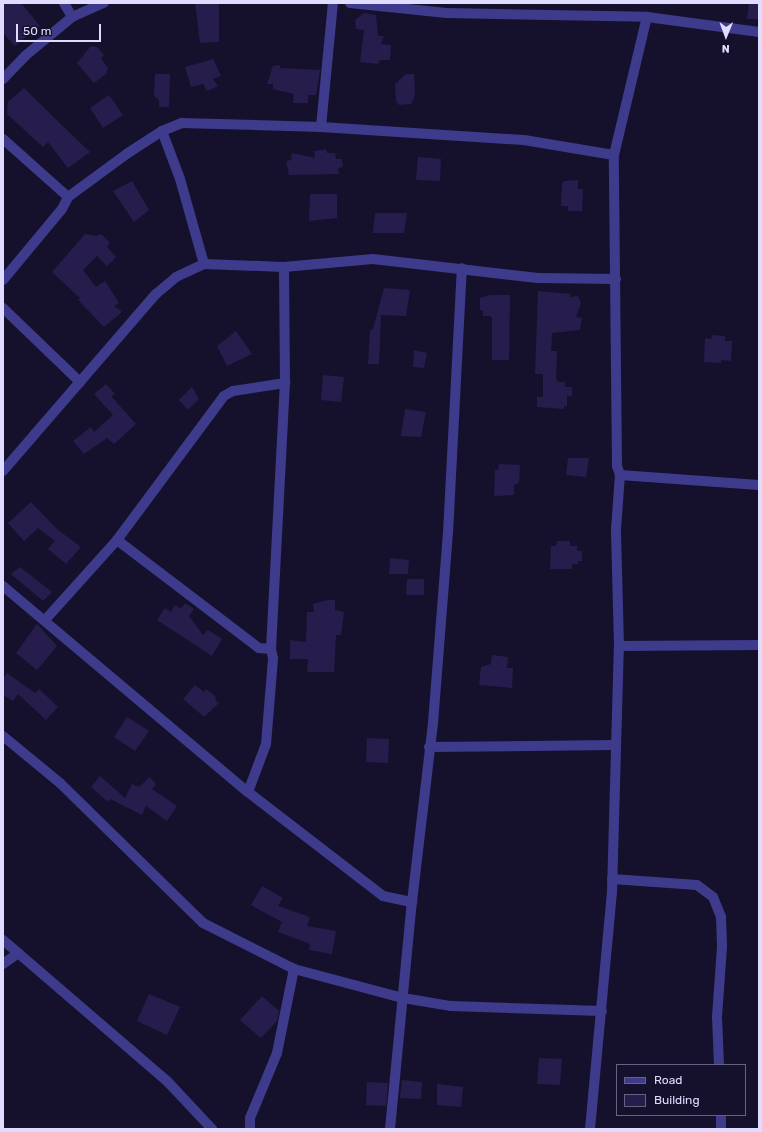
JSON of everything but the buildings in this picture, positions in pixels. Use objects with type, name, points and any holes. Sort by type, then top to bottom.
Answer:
[{"type":"street","points":[[64,3],[72,17]]},
{"type":"street","points":[[3,79],[25,56],[72,17],[104,3]]},
{"type":"street","points":[[321,127],[333,3]]},
{"type":"street","points":[[350,3],[446,13],[647,17],[759,32]]},
{"type":"street","points":[[590,1129],[602,1010],[612,879],[614,745],[619,646],[616,529],[620,475],[617,466],[614,155],[647,17]]},
{"type":"street","points":[[3,280],[62,209],[68,197],[162,131],[182,123],[194,122],[321,127],[524,140],[614,155]]},
{"type":"street","points":[[162,131],[180,179],[204,264]]},
{"type":"street","points":[[3,139],[68,197]]},
{"type":"street","points":[[3,471],[156,294],[176,277],[204,264],[284,267],[373,259],[462,268],[538,278],[616,279]]},
{"type":"street","points":[[248,792],[266,744],[273,658],[271,649],[285,383],[284,267]]},
{"type":"street","points":[[390,1129],[429,747],[448,533],[462,268]]},
{"type":"street","points":[[3,308],[80,382]]},
{"type":"street","points":[[45,620],[116,540],[224,396],[233,391],[285,383]]},
{"type":"street","points":[[620,475],[759,485]]},
{"type":"street","points":[[116,540],[259,648],[271,649]]},
{"type":"street","points":[[3,586],[248,792],[383,896],[412,902]]},
{"type":"street","points":[[619,646],[759,645]]},
{"type":"street","points":[[3,736],[60,783],[203,923],[294,969],[403,998],[451,1006],[602,1010]]},
{"type":"street","points":[[429,747],[614,745]]},
{"type":"street","points":[[612,879],[697,885],[713,897],[721,917],[722,925],[717,1017],[719,1064]]},
{"type":"street","points":[[3,940],[167,1081],[212,1129]]},
{"type":"street","points":[[3,964],[18,953]]},
{"type":"street","points":[[250,1129],[250,1118],[277,1053],[294,969]]},
{"type":"street","points":[[721,1116],[721,1129]]}]
